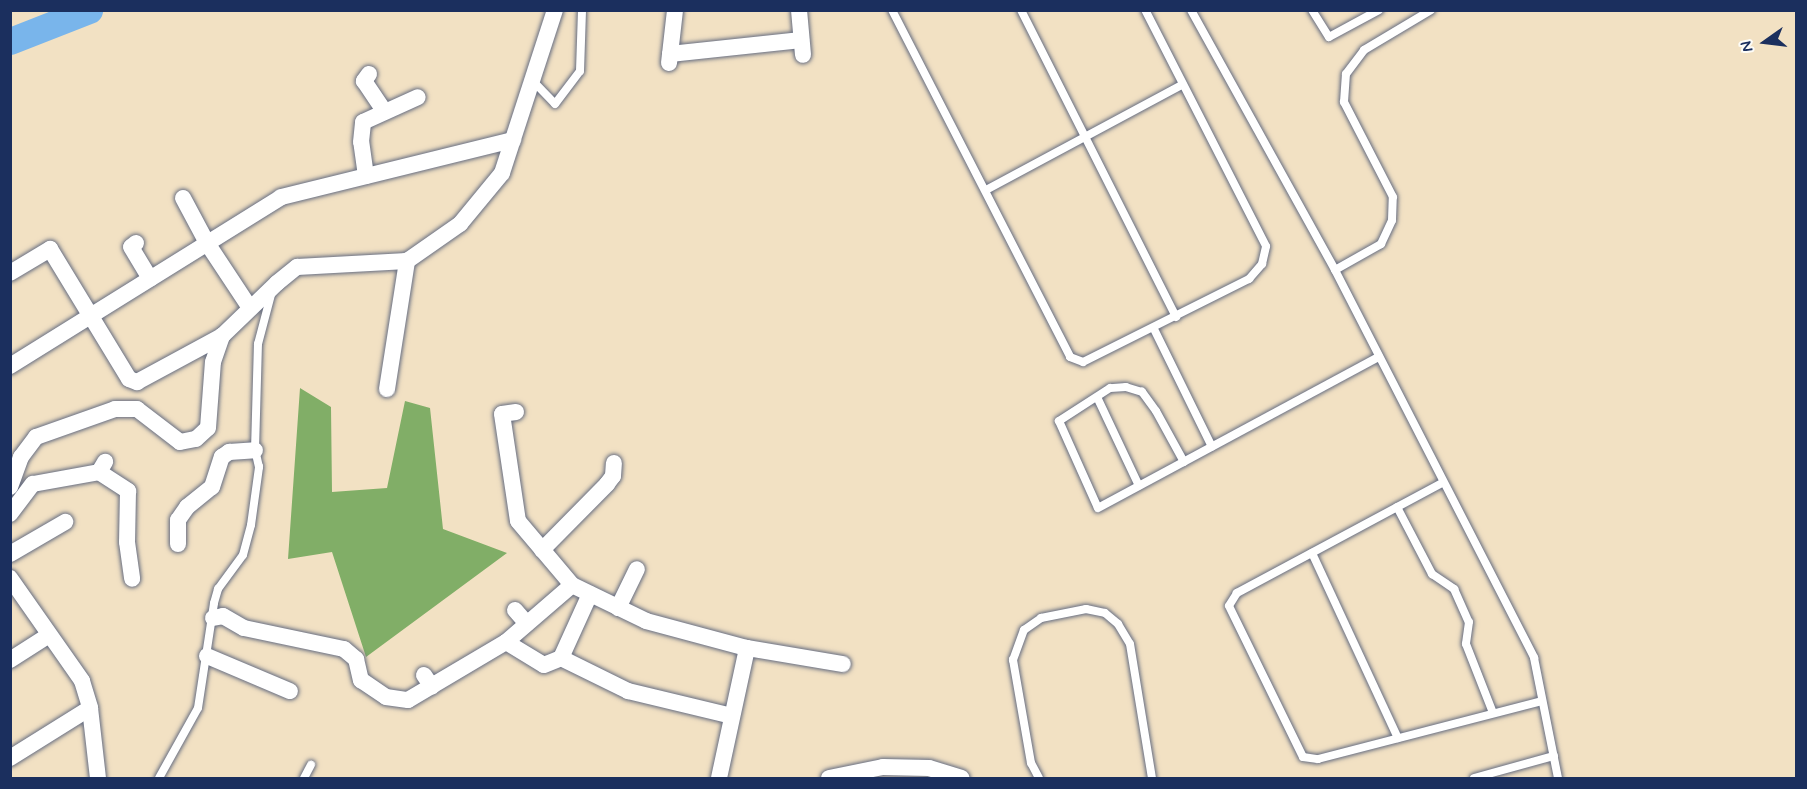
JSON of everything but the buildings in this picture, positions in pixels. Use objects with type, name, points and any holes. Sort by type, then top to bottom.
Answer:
[{"type":"street","points":[[10,273],[50,249],[129,378],[137,382],[222,336],[272,287],[297,267],[407,261],[460,224],[502,173],[555,10]]},
{"type":"street","points":[[675,10],[670,58],[802,48],[799,10]]},
{"type":"street","points":[[369,74],[364,81],[385,112]]},
{"type":"street","points":[[366,176],[361,142],[363,122],[418,97]]},
{"type":"street","points":[[10,366],[281,197],[513,141]]},
{"type":"street","points":[[183,198],[207,243],[250,308]]},
{"type":"street","points":[[131,247],[150,279]]},
{"type":"street","points":[[387,389],[407,261]]},
{"type":"street","points":[[10,488],[21,457],[36,437],[115,409],[137,409],[180,442],[196,439],[208,428],[213,362],[222,336]]},
{"type":"street","points":[[516,411],[502,414],[518,521],[572,585],[646,621],[747,648],[833,667]]},
{"type":"street","points":[[178,544],[178,520],[187,507],[212,487],[222,457],[229,452],[255,450]]},
{"type":"street","points":[[542,550],[607,484],[613,476],[614,463]]},
{"type":"street","points":[[10,514],[33,483],[102,467],[128,490],[127,542],[132,579]]},
{"type":"street","points":[[10,554],[65,522]]},
{"type":"street","points":[[618,608],[637,569]]},
{"type":"street","points":[[10,578],[82,681],[90,708],[98,778]]},
{"type":"street","points":[[213,618],[223,616],[244,628],[344,649],[356,659],[361,680],[386,697],[408,700],[428,681],[506,642],[572,585]]},
{"type":"street","points":[[506,642],[544,665],[561,658],[590,594]]},
{"type":"street","points":[[515,610],[527,624]]},
{"type":"street","points":[[10,660],[50,635]]},
{"type":"street","points":[[719,778],[747,648]]},
{"type":"street","points":[[207,656],[290,691]]},
{"type":"street","points":[[561,658],[627,692],[732,717]]},
{"type":"street","points":[[10,758],[90,708]]},
{"type":"street","points":[[829,778],[884,767],[929,768],[962,778]]},
{"type":"lane","points":[[531,80],[555,104],[580,71],[582,10]]},
{"type":"lane","points":[[892,10],[1070,357],[1083,362],[1154,329],[1249,279],[1262,264],[1266,246],[1145,10]]},
{"type":"lane","points":[[1020,10],[1176,316]]},
{"type":"lane","points":[[1191,10],[1335,270],[1442,483],[1534,658],[1558,778]]},
{"type":"lane","points":[[1312,10],[1329,38],[1379,10]]},
{"type":"lane","points":[[1335,270],[1381,244],[1392,220],[1393,197],[1344,102],[1346,74],[1364,50],[1431,10]]},
{"type":"lane","points":[[986,190],[1182,85]]},
{"type":"lane","points":[[159,778],[198,708],[218,590],[243,555],[251,525],[259,467],[255,450],[258,344],[272,302],[272,287]]},
{"type":"lane","points":[[1154,329],[1212,447]]},
{"type":"lane","points":[[1184,462],[1142,392],[1110,388],[1059,422],[1098,508],[1139,486],[1184,462],[1212,447],[1379,357]]},
{"type":"lane","points":[[1097,397],[1139,486]]},
{"type":"lane","points":[[1442,483],[1237,593],[1229,606],[1303,757],[1318,759],[1542,701]]},
{"type":"lane","points":[[1397,507],[1432,574],[1454,589],[1469,622],[1466,644],[1493,713]]},
{"type":"lane","points":[[1312,553],[1398,738]]},
{"type":"lane","points":[[1039,778],[1031,763],[1013,660],[1024,630],[1041,618],[1086,609],[1105,613],[1118,624],[1130,644],[1152,778]]},
{"type":"lane","points":[[1474,778],[1554,756]]},
{"type":"lane","points":[[304,778],[311,765]]},
{"type":"green space","points":[[300,388],[331,407],[332,492],[387,488],[405,401],[430,408],[443,529],[507,553],[366,657],[332,552],[288,559]]},
{"type":"waterway","points":[[10,41],[89,10]]}]
